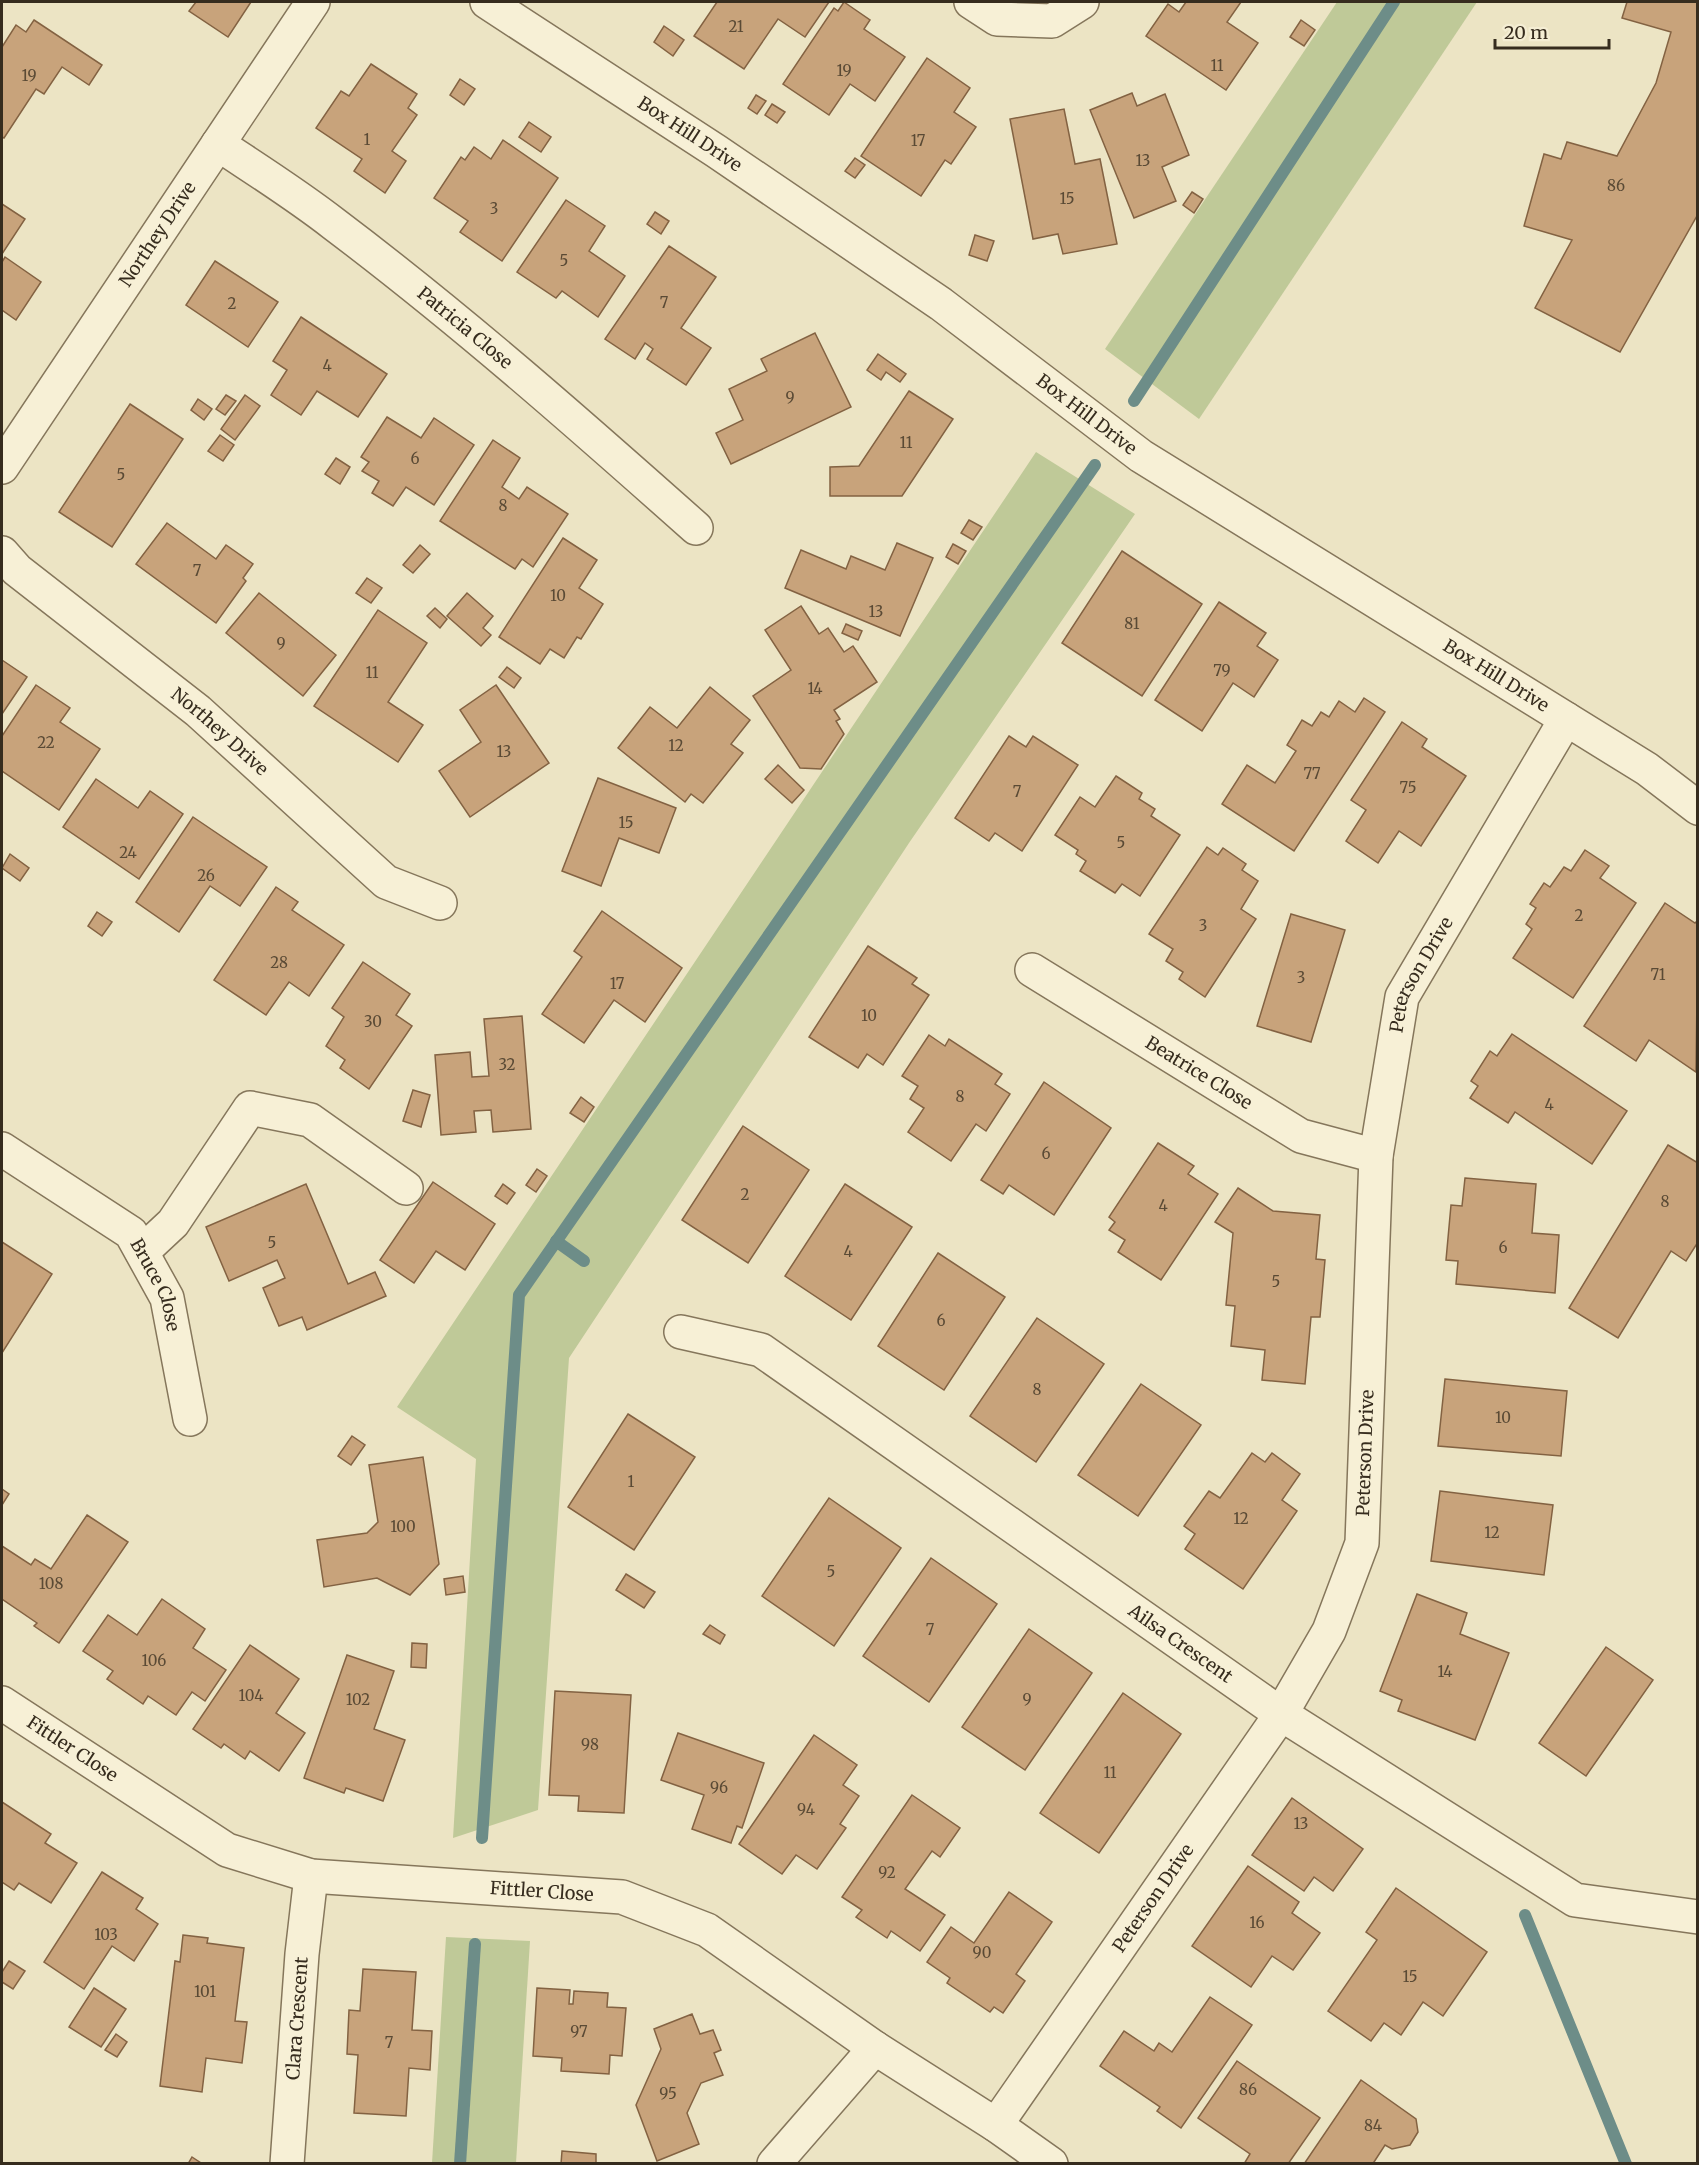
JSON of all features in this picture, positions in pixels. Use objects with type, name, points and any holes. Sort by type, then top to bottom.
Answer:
[{"type":"street","name":"Northey Drive","points":[[2,467],[313,2]]},
{"type":"street","points":[[971,2],[997,18],[1052,21],[1082,2]]},
{"type":"street","name":"Box Hill Drive","points":[[496,4],[941,304],[1141,456],[1647,769],[1698,808]]},
{"type":"street","name":"Patricia Close","points":[[218,144],[333,222],[447,312],[572,418],[696,528]]},
{"type":"street","name":"Northey Drive","points":[[2,553],[16,570],[198,711],[386,882],[440,903]]},
{"type":"street","name":"Peterson Drive","points":[[996,2125],[1281,1714],[1329,1631],[1362,1543],[1376,1156],[1402,997],[1566,719]]},
{"type":"street","name":"Beatrice Close","points":[[1032,970],[1301,1136],[1376,1156]]},
{"type":"street","points":[[142,1252],[173,1223],[250,1108],[310,1120],[406,1188]]},
{"type":"street","name":"Bruce Close","points":[[2,1149],[131,1233],[167,1298],[190,1419]]},
{"type":"street","name":"Ailsa Crescent","points":[[681,1332],[761,1350],[1281,1714],[1575,1900],[1698,1917]]},
{"type":"street","name":"Fittler Close","points":[[2,1703],[227,1850],[310,1876],[622,1897],[707,1930],[875,2048],[1052,2163]]},
{"type":"street","name":"Clara Crescent","points":[[287,2163],[310,1876]]},
{"type":"street","points":[[774,2163],[875,2048]]},
{"type":"green space","points":[[1337,2],[1477,2],[1199,419],[1105,349]]},
{"type":"green space","points":[[1036,452],[1135,514],[909,843],[569,1358],[538,1810],[453,1838],[476,1459],[397,1407]]},
{"type":"green space","points":[[446,1937],[530,1941],[516,2163],[432,2163]]},
{"type":"building","points":[[196,2],[251,2],[228,37],[189,11]]},
{"type":"building","points":[[717,2],[829,2],[805,37],[778,19],[744,69],[694,36]]},
{"type":"building","points":[[844,2],[870,20],[864,29],[905,57],[875,101],[850,84],[829,115],[783,84],[834,8],[838,11]]},
{"type":"building","points":[[1186,2],[1241,2],[1227,22],[1258,43],[1226,90],[1146,36],[1168,4],[1179,12]]},
{"type":"building","points":[[1627,2],[1698,2],[1698,214],[1620,352],[1535,308],[1572,240],[1524,226],[1544,154],[1561,159],[1567,142],[1617,156],[1656,83],[1671,32],[1622,18]]},
{"type":"building","points":[[34,20],[102,65],[89,85],[62,67],[44,94],[36,89],[4,138],[2,137],[2,47],[16,25],[26,32]]},
{"type":"building","points":[[1301,20],[1315,30],[1304,46],[1290,37]]},
{"type":"building","points":[[664,26],[684,40],[673,56],[654,42]]},
{"type":"building","points":[[927,58],[970,88],[954,112],[976,127],[951,164],[945,160],[921,196],[861,156]]},
{"type":"building","points":[[371,64],[417,94],[408,108],[417,115],[392,151],[406,161],[385,193],[354,171],[362,159],[316,128],[341,91],[349,96]]},
{"type":"building","points":[[460,79],[475,89],[464,105],[450,95]]},
{"type":"building","points":[[1132,93],[1137,106],[1165,94],[1189,155],[1162,167],[1176,201],[1134,218],[1090,110]]},
{"type":"building","points":[[756,95],[766,101],[757,114],[748,108]]},
{"type":"building","points":[[772,104],[785,112],[777,123],[765,115]]},
{"type":"building","points":[[1064,109],[1075,164],[1100,159],[1117,244],[1063,254],[1058,234],[1033,239],[1010,119]]},
{"type":"building","points":[[529,122],[551,137],[541,152],[519,137]]},
{"type":"building","points":[[503,140],[558,178],[502,261],[460,232],[468,221],[434,198],[461,157],[465,160],[474,147],[491,159]]},
{"type":"building","points":[[855,158],[865,165],[855,178],[845,171]]},
{"type":"building","points":[[1192,192],[1203,199],[1194,213],[1183,205]]},
{"type":"building","points":[[566,200],[605,226],[589,251],[625,276],[598,317],[562,291],[556,298],[517,272]]},
{"type":"building","points":[[2,204],[25,219],[2,254]]},
{"type":"building","points":[[655,212],[669,221],[661,234],[647,224]]},
{"type":"building","points":[[975,235],[994,241],[987,261],[969,255]]},
{"type":"building","points":[[669,246],[716,277],[681,328],[711,348],[686,385],[647,359],[653,349],[645,343],[635,359],[605,339]]},
{"type":"building","points":[[5,257],[41,282],[16,320],[2,310],[2,262]]},
{"type":"building","points":[[215,261],[278,302],[248,347],[186,305]]},
{"type":"building","points":[[301,317],[387,374],[358,417],[317,391],[301,415],[271,395],[287,370],[273,361]]},
{"type":"building","points":[[815,333],[851,407],[731,464],[716,433],[743,420],[729,389],[767,371],[761,359]]},
{"type":"building","points":[[878,354],[906,374],[900,382],[886,372],[881,380],[867,370]]},
{"type":"building","points":[[909,391],[953,419],[902,496],[830,496],[830,467],[859,466]]},
{"type":"building","points":[[226,395],[236,401],[225,415],[216,409]]},
{"type":"building","points":[[245,395],[260,406],[235,440],[221,429]]},
{"type":"building","points":[[198,399],[212,409],[204,420],[191,410]]},
{"type":"building","points":[[130,404],[183,439],[112,547],[59,512]]},
{"type":"building","points":[[387,417],[421,438],[434,418],[474,445],[434,505],[406,487],[393,506],[372,493],[379,481],[362,471],[369,462],[361,457]]},
{"type":"building","points":[[220,435],[234,445],[223,461],[208,451]]},
{"type":"building","points":[[493,440],[520,458],[502,487],[519,499],[527,487],[568,514],[533,567],[522,559],[515,569],[440,521]]},
{"type":"building","points":[[336,458],[350,467],[340,484],[325,474]]},
{"type":"building","points":[[969,520],[982,527],[973,540],[961,533]]},
{"type":"building","points":[[167,523],[216,559],[226,545],[253,564],[243,578],[246,581],[216,623],[136,564]]},
{"type":"building","points":[[563,538],[597,560],[579,588],[603,604],[581,639],[577,637],[564,658],[550,649],[540,664],[499,637]]},
{"type":"building","points":[[897,543],[933,558],[900,636],[785,588],[801,550],[846,569],[851,556],[885,570]]},
{"type":"building","points":[[953,544],[966,551],[958,564],[946,557]]},
{"type":"building","points":[[420,545],[430,554],[413,573],[403,565]]},
{"type":"building","points":[[1122,551],[1202,604],[1142,696],[1062,643]]},
{"type":"building","points":[[367,578],[382,588],[371,603],[356,593]]},
{"type":"building","points":[[259,593],[336,655],[303,696],[226,633]]},
{"type":"building","points":[[467,593],[493,616],[483,628],[491,635],[481,646],[447,616]]},
{"type":"building","points":[[1219,602],[1266,633],[1257,646],[1278,660],[1254,697],[1233,683],[1202,731],[1155,700]]},
{"type":"building","points":[[801,606],[819,634],[828,628],[844,652],[853,646],[877,682],[834,710],[840,719],[836,721],[844,734],[821,769],[800,768],[753,696],[791,670],[765,630]]},
{"type":"building","points":[[435,608],[447,619],[440,628],[427,616]]},
{"type":"building","points":[[378,610],[427,643],[388,702],[423,725],[398,762],[314,706]]},
{"type":"building","points":[[846,624],[862,631],[858,640],[842,633]]},
{"type":"building","points":[[2,660],[27,677],[2,714]]},
{"type":"building","points":[[507,667],[521,678],[514,688],[499,677]]},
{"type":"building","points":[[36,685],[70,708],[60,722],[100,749],[59,810],[2,771],[2,736]]},
{"type":"building","points":[[496,685],[549,763],[470,817],[439,771],[481,742],[460,710]]},
{"type":"building","points":[[710,687],[750,720],[731,744],[743,753],[703,803],[691,794],[685,802],[618,748],[650,707],[677,728]]},
{"type":"building","points":[[1364,698],[1385,712],[1294,851],[1222,804],[1247,765],[1275,783],[1296,751],[1287,745],[1302,720],[1312,726],[1321,712],[1329,717],[1339,701],[1355,712]]},
{"type":"building","points":[[1402,722],[1427,739],[1422,747],[1466,776],[1421,846],[1399,831],[1378,863],[1346,841],[1366,810],[1351,800]]},
{"type":"building","points":[[1009,736],[1026,747],[1033,736],[1078,765],[1022,851],[995,833],[989,841],[955,818]]},
{"type":"building","points":[[778,765],[804,790],[792,803],[765,779]]},
{"type":"building","points":[[1116,776],[1142,793],[1139,799],[1155,809],[1151,816],[1180,835],[1140,896],[1122,884],[1115,893],[1080,871],[1086,861],[1076,854],[1078,850],[1055,835],[1080,797],[1095,807]]},
{"type":"building","points":[[598,778],[676,808],[659,853],[619,838],[601,886],[562,871]]},
{"type":"building","points":[[96,779],[138,808],[150,791],[183,814],[139,879],[63,827]]},
{"type":"building","points":[[193,817],[267,867],[240,906],[210,886],[179,932],[136,902]]},
{"type":"building","points":[[1207,847],[1218,855],[1223,848],[1246,864],[1242,870],[1258,881],[1241,909],[1256,919],[1205,997],[1179,979],[1183,972],[1166,961],[1173,949],[1149,934]]},
{"type":"building","points":[[1585,850],[1609,866],[1600,878],[1636,903],[1573,998],[1513,958],[1532,929],[1526,924],[1536,908],[1530,904],[1544,883],[1550,887],[1564,867],[1571,871]]},
{"type":"building","points":[[10,854],[29,868],[20,881],[2,868]]},
{"type":"building","points":[[276,887],[298,902],[292,910],[344,945],[309,996],[289,982],[266,1015],[214,980]]},
{"type":"building","points":[[1665,903],[1695,923],[1698,920],[1696,1072],[1649,1040],[1636,1061],[1584,1026]]},
{"type":"building","points":[[602,911],[682,968],[645,1022],[614,1000],[584,1043],[542,1014],[582,957],[574,951]]},
{"type":"building","points":[[97,912],[112,922],[102,936],[88,926]]},
{"type":"building","points":[[1291,914],[1345,930],[1311,1042],[1257,1026]]},
{"type":"building","points":[[868,946],[917,978],[912,984],[929,995],[883,1065],[867,1054],[858,1068],[809,1037]]},
{"type":"building","points":[[363,962],[410,994],[396,1015],[412,1026],[369,1089],[340,1068],[345,1060],[326,1046],[344,1017],[332,1008]]},
{"type":"building","points":[[522,1016],[531,1129],[493,1132],[491,1110],[474,1111],[476,1132],[441,1135],[435,1055],[470,1052],[472,1077],[489,1076],[484,1019]]},
{"type":"building","points":[[1512,1034],[1627,1111],[1592,1164],[1515,1112],[1508,1123],[1470,1098],[1478,1086],[1471,1081],[1490,1051],[1497,1056]]},
{"type":"building","points":[[929,1035],[945,1046],[949,1039],[1002,1074],[995,1084],[1010,1094],[986,1131],[976,1124],[951,1161],[908,1132],[924,1108],[910,1099],[918,1086],[902,1076]]},
{"type":"building","points":[[1044,1082],[1111,1128],[1054,1215],[1009,1185],[1003,1194],[981,1180]]},
{"type":"building","points":[[413,1090],[430,1095],[421,1127],[403,1121]]},
{"type":"building","points":[[581,1097],[594,1107],[584,1122],[570,1113]]},
{"type":"building","points":[[743,1126],[809,1170],[748,1263],[682,1220]]},
{"type":"building","points":[[1158,1143],[1194,1166],[1188,1174],[1218,1194],[1161,1280],[1118,1252],[1125,1240],[1109,1230],[1115,1222],[1109,1217]]},
{"type":"building","points":[[1668,1145],[1698,1163],[1698,1242],[1686,1261],[1671,1251],[1618,1338],[1569,1308]]},
{"type":"building","points":[[537,1169],[547,1176],[536,1192],[526,1185]]},
{"type":"building","points":[[1465,1178],[1536,1184],[1532,1233],[1559,1235],[1555,1293],[1456,1284],[1458,1261],[1446,1260],[1451,1205],[1462,1206]]},
{"type":"building","points":[[433,1182],[495,1224],[465,1270],[436,1251],[414,1283],[380,1260]]},
{"type":"building","points":[[306,1184],[348,1284],[375,1272],[386,1296],[307,1330],[302,1317],[279,1326],[263,1288],[285,1278],[277,1260],[229,1281],[206,1227]]},
{"type":"building","points":[[503,1184],[515,1193],[507,1204],[495,1196]]},
{"type":"building","points":[[845,1184],[912,1227],[851,1320],[785,1276]]},
{"type":"building","points":[[1238,1188],[1273,1211],[1320,1215],[1316,1259],[1325,1260],[1320,1317],[1311,1317],[1305,1384],[1262,1380],[1265,1350],[1231,1346],[1235,1306],[1226,1305],[1233,1233],[1215,1222]]},
{"type":"building","points":[[2,1242],[52,1274],[2,1353]]},
{"type":"building","points":[[938,1253],[1005,1297],[944,1390],[878,1346]]},
{"type":"building","points":[[1037,1318],[1104,1364],[1036,1462],[970,1416]]},
{"type":"building","points":[[1445,1379],[1567,1391],[1561,1456],[1438,1446]]},
{"type":"building","points":[[1141,1384],[1201,1425],[1138,1516],[1078,1475]]},
{"type":"building","points":[[628,1414],[695,1457],[634,1550],[568,1507]]},
{"type":"building","points":[[352,1436],[365,1445],[351,1465],[338,1456]]},
{"type":"building","points":[[1252,1453],[1265,1462],[1272,1453],[1300,1474],[1282,1500],[1297,1511],[1243,1589],[1185,1549],[1195,1534],[1184,1526],[1209,1491],[1220,1498]]},
{"type":"building","points":[[423,1457],[439,1564],[410,1595],[377,1578],[324,1587],[317,1540],[367,1533],[378,1522],[369,1465]]},
{"type":"building","points":[[2,1489],[9,1494],[2,1505]]},
{"type":"building","points":[[1440,1491],[1553,1505],[1544,1575],[1431,1561]]},
{"type":"building","points":[[829,1498],[901,1548],[834,1646],[762,1596]]},
{"type":"building","points":[[87,1515],[128,1542],[59,1643],[34,1626],[37,1623],[2,1599],[2,1546],[31,1565],[35,1559],[51,1569]]},
{"type":"building","points":[[931,1558],[997,1604],[929,1702],[863,1656]]},
{"type":"building","points":[[626,1574],[655,1592],[644,1608],[616,1590]]},
{"type":"building","points":[[463,1576],[465,1592],[446,1595],[444,1579]]},
{"type":"building","points":[[1417,1594],[1467,1613],[1460,1634],[1509,1653],[1475,1740],[1398,1711],[1402,1700],[1380,1691]]},
{"type":"building","points":[[162,1599],[205,1629],[193,1648],[226,1670],[205,1701],[192,1692],[176,1715],[148,1696],[143,1704],[107,1679],[113,1671],[83,1651],[108,1615],[137,1635]]},
{"type":"building","points":[[710,1625],[725,1635],[720,1644],[703,1634]]},
{"type":"building","points":[[1029,1629],[1092,1673],[1025,1770],[962,1727]]},
{"type":"building","points":[[412,1643],[427,1644],[426,1668],[411,1667]]},
{"type":"building","points":[[250,1645],[299,1679],[276,1713],[305,1733],[279,1771],[250,1751],[245,1759],[224,1744],[221,1748],[193,1729]]},
{"type":"building","points":[[1606,1647],[1653,1680],[1586,1776],[1539,1743]]},
{"type":"building","points":[[347,1655],[394,1671],[374,1729],[405,1740],[383,1801],[346,1788],[344,1793],[304,1778]]},
{"type":"building","points":[[555,1691],[631,1695],[624,1813],[578,1811],[579,1796],[549,1795]]},
{"type":"building","points":[[1123,1693],[1181,1734],[1099,1853],[1040,1813]]},
{"type":"building","points":[[678,1733],[764,1763],[742,1828],[737,1826],[731,1843],[692,1829],[704,1795],[661,1780]]},
{"type":"building","points":[[814,1735],[857,1765],[843,1785],[859,1796],[840,1824],[846,1828],[817,1869],[796,1855],[782,1874],[739,1844]]},
{"type":"building","points":[[912,1795],[960,1828],[940,1857],[932,1851],[905,1889],[945,1915],[920,1951],[891,1931],[887,1938],[856,1917],[862,1910],[842,1897]]},
{"type":"building","points":[[1292,1798],[1363,1849],[1333,1891],[1314,1877],[1304,1891],[1252,1855]]},
{"type":"building","points":[[2,1802],[51,1834],[45,1843],[77,1863],[51,1903],[19,1883],[14,1890],[2,1882]]},
{"type":"building","points":[[1248,1866],[1299,1902],[1292,1913],[1320,1933],[1293,1970],[1272,1956],[1251,1987],[1192,1946]]},
{"type":"building","points":[[102,1872],[143,1898],[136,1909],[158,1924],[134,1961],[112,1946],[84,1989],[44,1962]]},
{"type":"building","points":[[1396,1888],[1487,1952],[1443,2016],[1423,2002],[1401,2035],[1384,2023],[1371,2041],[1328,2011],[1377,1940],[1366,1932]]},
{"type":"building","points":[[1009,1892],[1052,1922],[1016,1974],[1025,1981],[1003,2013],[994,2007],[990,2012],[947,1983],[950,1978],[927,1962],[951,1927],[974,1943]]},
{"type":"building","points":[[183,1935],[208,1938],[207,1943],[244,1948],[235,2021],[247,2022],[242,2063],[206,2058],[202,2092],[160,2086],[175,1961],[180,1962]]},
{"type":"building","points":[[9,1961],[25,1971],[13,1989],[2,1982],[2,1972]]},
{"type":"building","points":[[363,1969],[416,1972],[412,2030],[432,2031],[430,2070],[409,2068],[406,2116],[354,2113],[358,2055],[347,2054],[349,2010],[360,2011]]},
{"type":"building","points":[[94,1988],[126,2009],[101,2047],[69,2027]]},
{"type":"building","points":[[537,1988],[570,1990],[569,2004],[573,2004],[574,1991],[608,1993],[607,2007],[626,2008],[622,2056],[610,2055],[609,2074],[561,2071],[562,2058],[533,2056]]},
{"type":"building","points":[[1210,1997],[1252,2025],[1181,2128],[1157,2111],[1160,2107],[1100,2066],[1124,2031],[1154,2051],[1159,2043],[1172,2052]]},
{"type":"building","points":[[692,2014],[700,2034],[713,2030],[721,2050],[714,2053],[723,2075],[701,2083],[687,2113],[699,2144],[657,2161],[636,2105],[661,2049],[654,2029]]},
{"type":"building","points":[[116,2034],[127,2042],[117,2057],[105,2050]]},
{"type":"building","points":[[1237,2061],[1320,2118],[1288,2164],[1244,2164],[1250,2154],[1198,2118]]},
{"type":"building","points":[[1361,2080],[1416,2119],[1418,2132],[1410,2145],[1392,2149],[1385,2145],[1374,2162],[1376,2164],[1304,2164]]},
{"type":"building","points":[[562,2151],[596,2154],[596,2164],[561,2164]]},
{"type":"building","points":[[192,2157],[201,2163],[188,2164]]},
{"type":"waterway","points":[[1134,401],[1394,2]]},
{"type":"waterway","points":[[482,1838],[519,1295],[1095,465]]},
{"type":"waterway","points":[[556,1241],[584,1261]]},
{"type":"waterway","points":[[1525,1915],[1626,2164]]},
{"type":"waterway","points":[[460,2164],[475,1944]]}]
